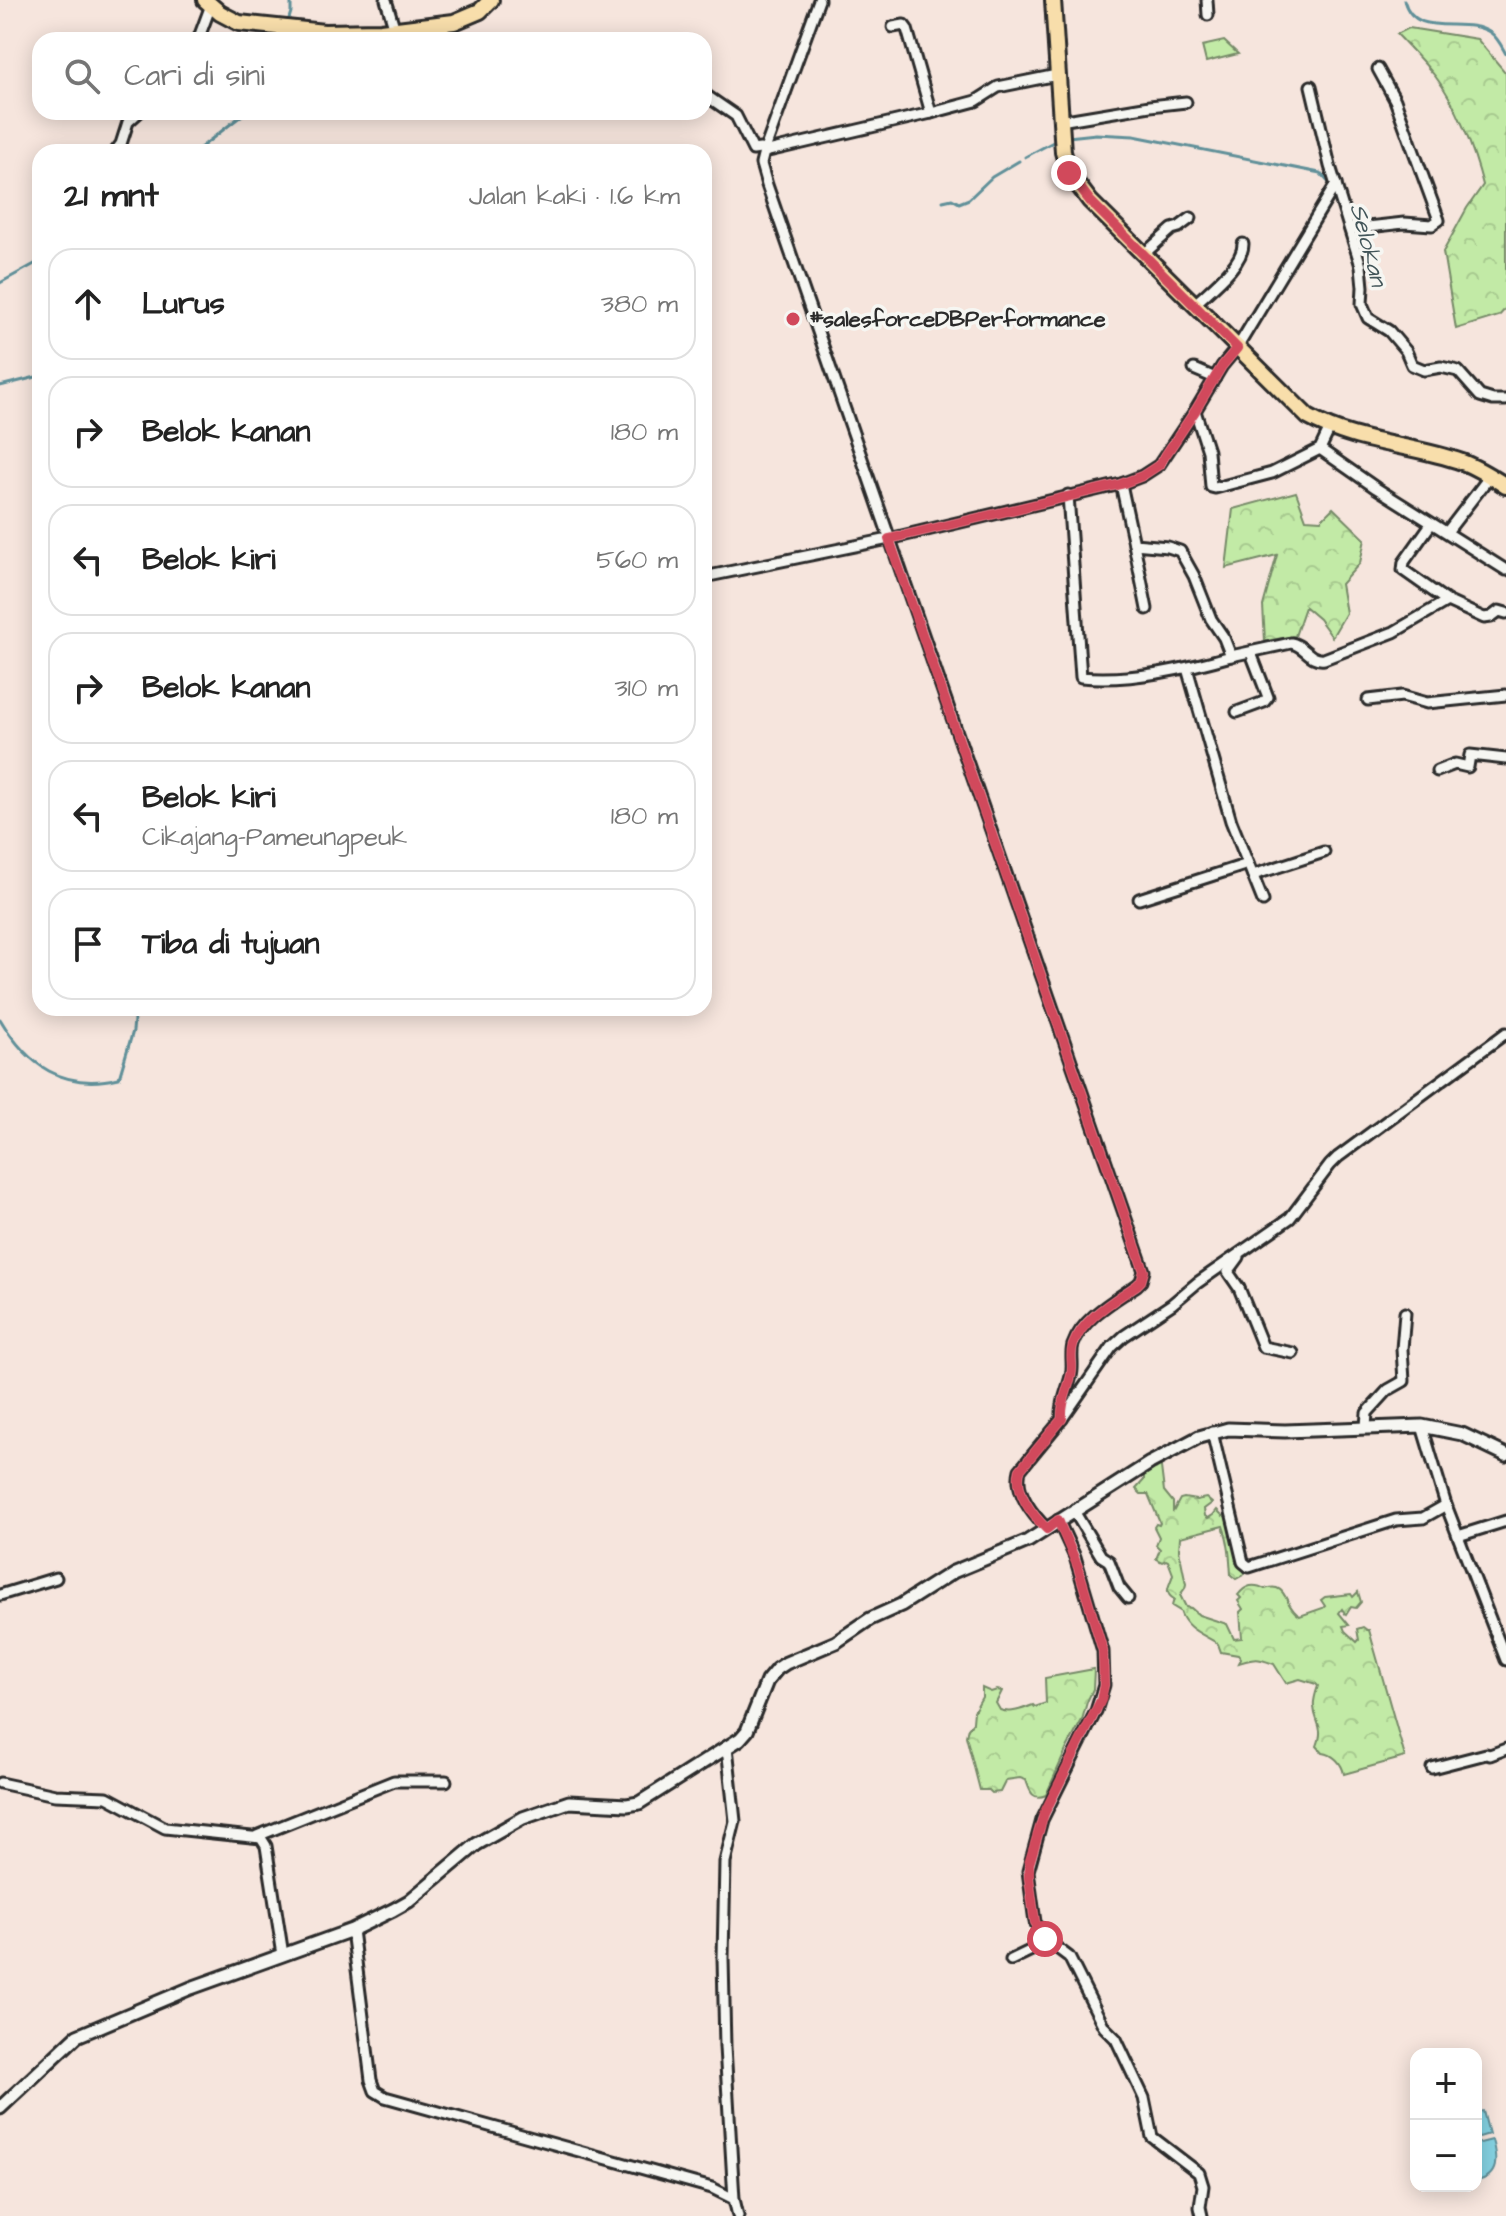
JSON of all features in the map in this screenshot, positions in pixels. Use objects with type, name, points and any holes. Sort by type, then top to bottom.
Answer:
[{"type":"main road","points":[[208,3],[239,23],[324,32],[395,30],[454,22],[480,11],[491,0]]},
{"type":"main road","points":[[1053,0],[1066,167],[1090,201],[1304,414],[1330,428],[1358,437],[1454,459],[1506,486]]},
{"type":"street","points":[[386,0],[395,30]]},
{"type":"street","points":[[819,0],[761,164],[1144,1271],[1137,1285],[1096,1314],[1078,1335],[1071,1352],[1073,1364],[1061,1406],[1062,1419]]},
{"type":"street","points":[[1207,0],[1208,15]]},
{"type":"street","points":[[200,32],[208,3]]},
{"type":"street","points":[[893,27],[904,25],[907,29],[931,113]]},
{"type":"street","points":[[1350,229],[1404,223],[1432,225],[1439,220],[1395,100],[1378,69]]},
{"type":"street","points":[[712,100],[736,116],[753,150],[764,152],[931,113],[976,101],[998,87],[1057,75]]},
{"type":"street","points":[[1311,86],[1334,188],[1361,266],[1362,304],[1368,318],[1389,331],[1406,351],[1412,365],[1424,370],[1441,367],[1458,371],[1480,396],[1506,400]]},
{"type":"street","points":[[1061,132],[1150,106],[1186,102]]},
{"type":"street","points":[[121,144],[130,120]]},
{"type":"street","points":[[712,575],[889,539],[1121,484],[1142,476],[1159,465],[1237,348],[1334,188]]},
{"type":"street","points":[[1144,254],[1172,229],[1191,218]]},
{"type":"street","points":[[1194,305],[1235,264],[1243,244]]},
{"type":"street","points":[[1194,369],[1215,378]]},
{"type":"street","points":[[1195,411],[1208,451],[1211,487],[1215,488],[1272,473],[1320,449],[1330,428]]},
{"type":"street","points":[[1320,449],[1506,570]]},
{"type":"street","points":[[1447,532],[1490,476]]},
{"type":"street","points":[[1121,484],[1147,609]]},
{"type":"street","points":[[1068,495],[1080,675],[1083,678],[1154,674],[1295,643],[1313,658],[1324,659],[1394,632],[1447,601]]},
{"type":"street","points":[[1431,524],[1404,562],[1403,570],[1447,601],[1484,618],[1499,611],[1506,613]]},
{"type":"street","points":[[1134,544],[1180,551],[1231,656]]},
{"type":"street","points":[[1237,712],[1264,702],[1268,697],[1251,653]]},
{"type":"street","points":[[1187,668],[1229,813],[1263,901]]},
{"type":"street","points":[[1368,700],[1402,696],[1427,703],[1506,695]]},
{"type":"street","points":[[1437,771],[1455,764],[1468,767],[1470,755],[1506,759]]},
{"type":"street","points":[[1253,875],[1324,852]]},
{"type":"street","points":[[1139,899],[1248,864]]},
{"type":"street","points":[[1047,1529],[1029,1509],[1019,1486],[1020,1470],[1062,1419],[1112,1347],[1290,1218],[1338,1157],[1506,1033]]},
{"type":"street","points":[[1244,1250],[1228,1272],[1239,1288],[1263,1347],[1293,1353]]},
{"type":"street","points":[[1366,1427],[1367,1413],[1388,1390],[1404,1381],[1402,1349],[1405,1313]]},
{"type":"street","points":[[1422,1426],[1446,1505],[1505,1657]]},
{"type":"street","points":[[0,2108],[77,2036],[191,1988],[352,1930],[409,1901],[477,1844],[515,1822],[569,1802],[639,1803],[740,1739],[747,1731],[767,1681],[777,1669],[795,1658],[836,1642],[870,1619],[901,1605],[942,1577],[1028,1541],[1181,1444],[1228,1429],[1285,1431],[1422,1426],[1462,1434],[1506,1455]]},
{"type":"street","points":[[1212,1432],[1243,1562],[1249,1567],[1396,1520],[1423,1518],[1446,1505]]},
{"type":"street","points":[[1074,1511],[1101,1556],[1109,1561],[1119,1587],[1128,1598]]},
{"type":"street","points":[[1058,1520],[1078,1567],[1103,1651],[1104,1685],[1096,1711],[1044,1814],[1029,1864],[1035,1922],[1041,1935],[1069,1957],[1104,2027],[1116,2039],[1144,2098],[1152,2137],[1199,2173],[1203,2186],[1202,2216]]},
{"type":"street","points":[[1458,1536],[1506,1521]]},
{"type":"street","points":[[0,1595],[56,1578]]},
{"type":"street","points":[[727,1747],[735,1821],[725,1862],[725,2047],[734,2199],[738,2216]]},
{"type":"street","points":[[1432,1768],[1506,1749]]},
{"type":"street","points":[[0,1783],[55,1795],[107,1797],[165,1828],[257,1836],[394,1781],[446,1781]]},
{"type":"street","points":[[257,1836],[266,1846],[283,1955]]},
{"type":"street","points":[[352,1930],[371,2080],[378,2094],[712,2188],[734,2199]]},
{"type":"street","points":[[1011,1960],[1048,1942]]},
{"type":"green space","points":[[1409,28],[1477,39],[1506,73],[1506,308],[1499,316],[1456,329],[1443,252],[1483,185],[1470,143],[1451,100],[1435,76],[1397,34]]},
{"type":"green space","points":[[1224,41],[1238,54],[1206,62],[1202,46]]},
{"type":"green space","points":[[1296,492],[1306,519],[1321,520],[1333,508],[1365,539],[1360,563],[1341,584],[1346,613],[1332,637],[1305,607],[1295,636],[1265,641],[1263,606],[1277,555],[1226,568],[1233,509]]},
{"type":"green space","points":[[1160,1459],[1164,1491],[1173,1502],[1173,1512],[1180,1499],[1206,1498],[1212,1503],[1204,1509],[1205,1516],[1208,1518],[1217,1510],[1223,1516],[1229,1514],[1245,1574],[1236,1579],[1231,1575],[1223,1526],[1180,1537],[1179,1550],[1186,1584],[1180,1595],[1186,1607],[1199,1615],[1227,1624],[1234,1639],[1242,1638],[1240,1612],[1243,1609],[1238,1595],[1247,1587],[1278,1589],[1300,1616],[1323,1608],[1325,1606],[1321,1600],[1325,1597],[1351,1594],[1353,1597],[1358,1592],[1361,1602],[1356,1608],[1351,1607],[1346,1615],[1342,1609],[1339,1613],[1349,1625],[1343,1626],[1345,1631],[1357,1642],[1357,1629],[1363,1627],[1369,1630],[1405,1757],[1344,1774],[1336,1760],[1317,1746],[1320,1729],[1314,1707],[1316,1684],[1300,1679],[1286,1683],[1274,1664],[1263,1661],[1239,1663],[1241,1659],[1238,1655],[1221,1652],[1218,1644],[1191,1627],[1180,1611],[1172,1606],[1174,1599],[1168,1591],[1173,1574],[1168,1561],[1156,1559],[1160,1549],[1156,1545],[1159,1537],[1154,1527],[1160,1523],[1148,1494],[1141,1494],[1136,1489],[1144,1480],[1144,1471]]},
{"type":"green space","points":[[1094,1669],[1093,1689],[1082,1720],[1046,1795],[1035,1796],[1026,1780],[1020,1778],[1006,1780],[1000,1792],[980,1790],[966,1736],[982,1697],[982,1688],[991,1692],[1002,1691],[996,1703],[1000,1710],[1013,1711],[1046,1703],[1045,1678]]},
{"type":"water","points":[[1482,2111],[1489,2134],[1482,2136],[1482,2120]]},
{"type":"water","points":[[1492,2140],[1495,2166],[1482,2180],[1482,2142]]},
{"type":"waterway","points":[[287,25],[291,0]]},
{"type":"waterway","points":[[1404,0],[1418,20],[1480,28],[1491,33],[1506,54]]},
{"type":"waterway","points":[[205,144],[236,120]]},
{"type":"waterway","name":"Selokan","points":[[1068,137],[1096,134],[1134,136],[1320,173],[1331,185]]},
{"type":"waterway","name":"Selokan","points":[[1025,157],[1057,140]]},
{"type":"waterway","name":"Selokan","points":[[943,201],[952,199],[959,203],[969,199],[992,177],[1019,161]]},
{"type":"waterway","points":[[0,283],[32,265]]},
{"type":"waterway","points":[[0,386],[32,378]]},
{"type":"waterway","points":[[0,1019],[23,1050],[49,1071],[81,1081],[99,1081],[119,1078],[134,1016]]},
{"type":"place","name":"#salesforceDBPerformance","points":[[793,319]]},
{"type":"route","points":[[1045,1939],[1035,1922],[1029,1864],[1044,1814],[1101,1700],[1105,1661],[1075,1557],[1058,1520],[1047,1529],[1040,1522],[1029,1509],[1018,1477],[1020,1470],[1062,1419],[1061,1406],[1072,1373],[1071,1352],[1078,1335],[1096,1314],[1137,1285],[1144,1271],[889,539],[1121,484],[1142,476],[1159,465],[1222,366],[1237,348],[1090,201],[1069,173]]}]
